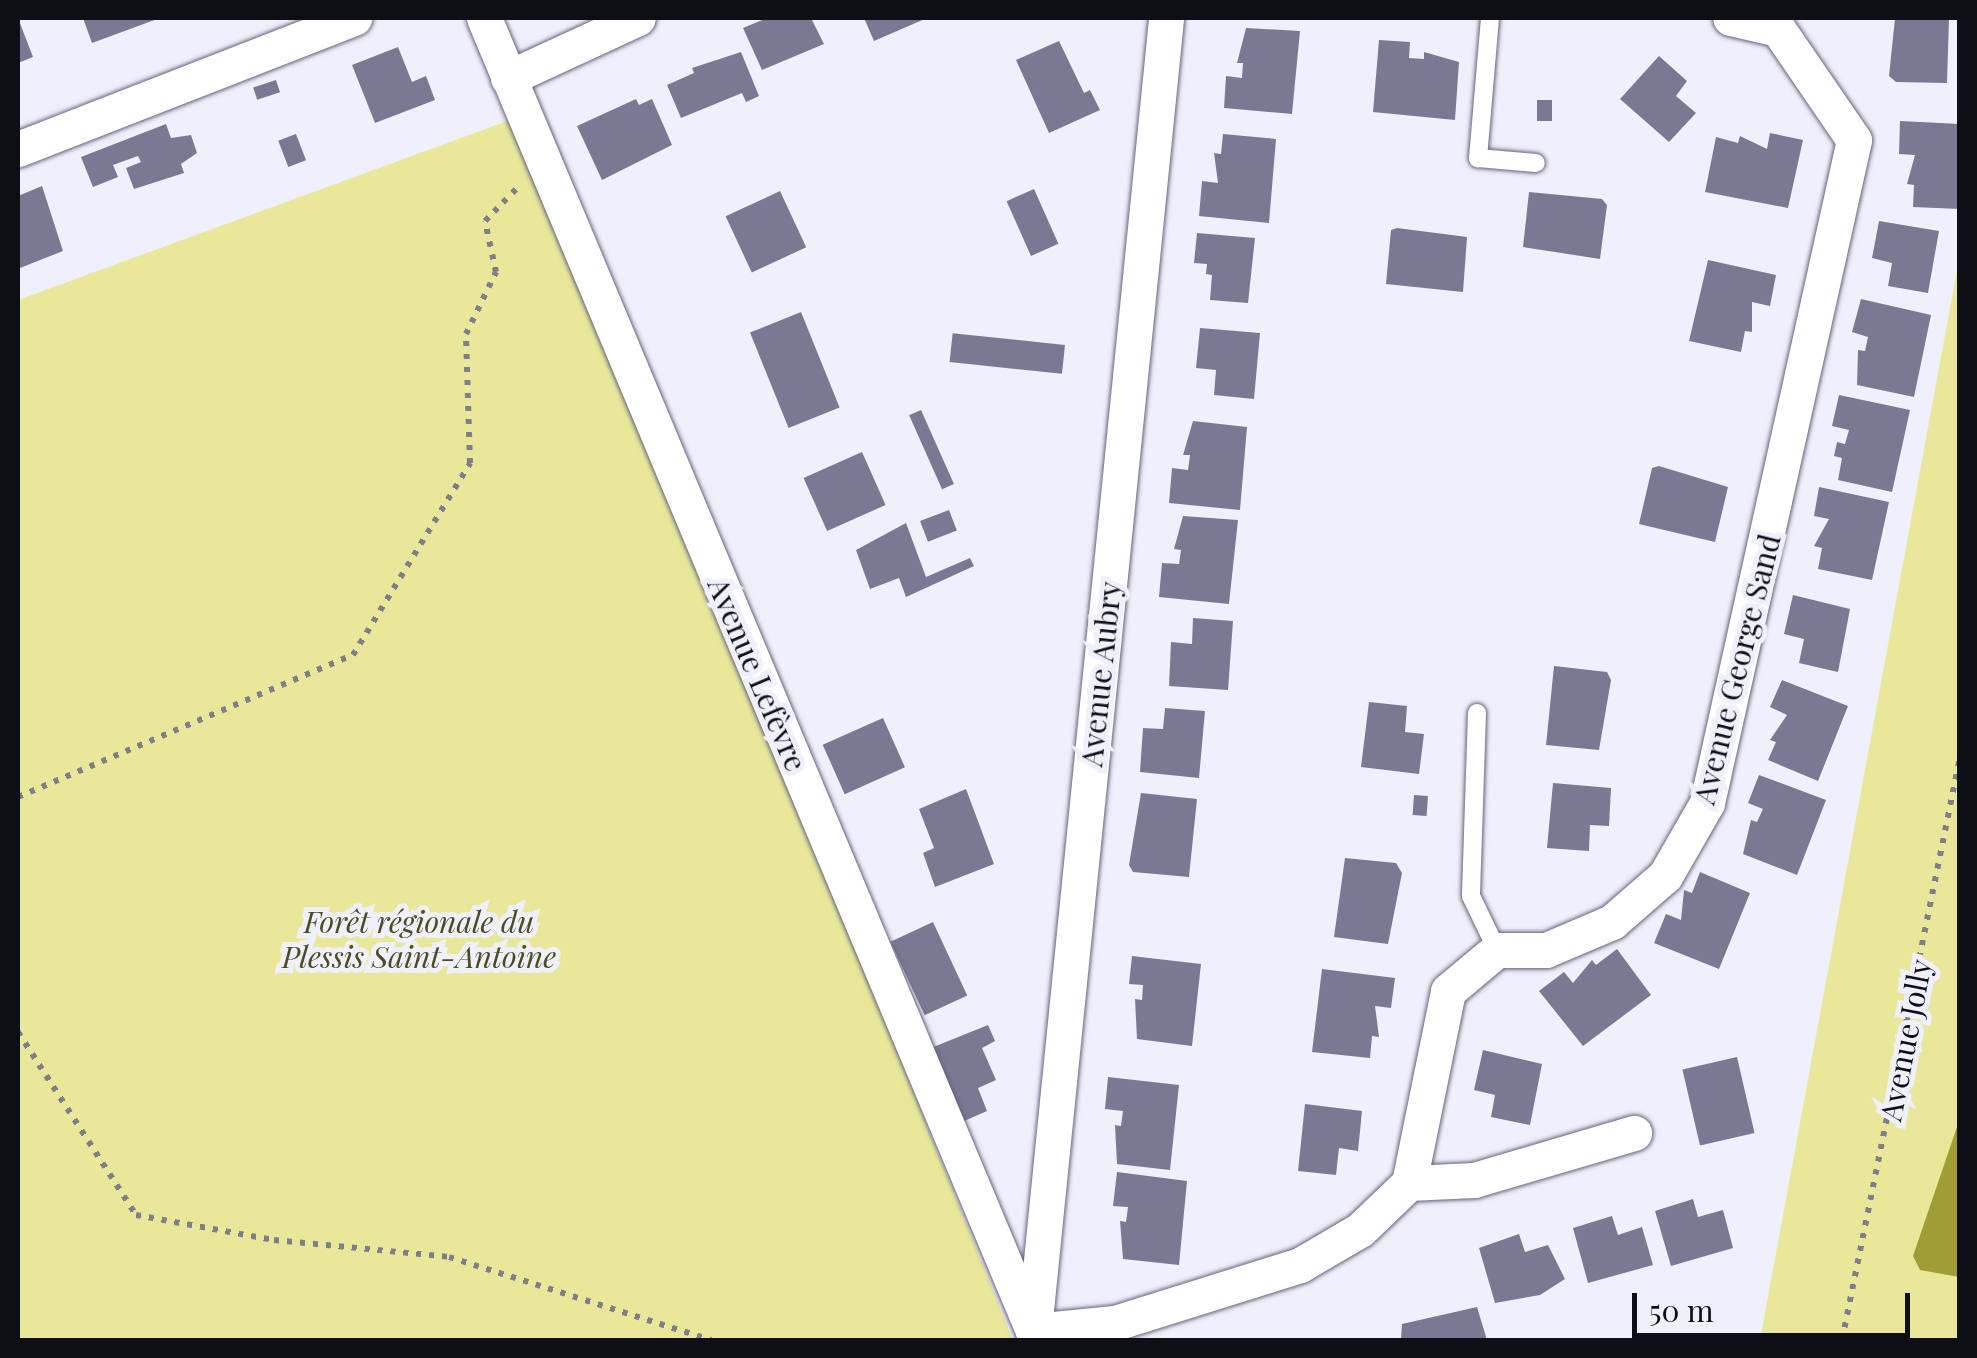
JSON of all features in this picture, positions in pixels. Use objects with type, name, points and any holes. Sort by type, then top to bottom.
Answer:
[{"type":"street","points":[[18,149],[354,18]]},
{"type":"street","name":"Avenue Lefèvre","points":[[484,18],[1034,1331]]},
{"type":"street","points":[[508,78],[638,18]]},
{"type":"street","name":"Avenue Aubry","points":[[1034,1331],[1166,18]]},
{"type":"street","name":"Avenue George Sand","points":[[1497,950],[1546,950],[1612,922],[1665,876],[1707,803],[1854,140],[1784,24],[1730,18]]},
{"type":"street","points":[[1034,1331],[1115,1324],[1300,1265],[1360,1230],[1409,1183],[1448,992],[1497,950]]},
{"type":"street","points":[[1409,1183],[1474,1180],[1634,1133]]},
{"type":"lane","points":[[1490,18],[1478,158],[1536,164]]},
{"type":"lane","points":[[1476,712],[1471,896],[1497,950]]},
{"type":"path","points":[[18,796],[353,654],[470,463],[466,334],[496,272],[485,222],[530,176]]},
{"type":"path","name":"Avenue Jolly","points":[[1842,1340],[1850,1324],[1960,756]]},
{"type":"path","points":[[18,1032],[136,1215],[274,1240],[449,1257],[711,1340]]},
{"type":"green space","name":"Forêt régionale du Plessis Saint-Antoine","points":[[521,116],[1013,1340],[18,1340],[18,300]]},
{"type":"green space","points":[[1959,259],[1959,1340],[1760,1340]]},
{"type":"shaded area","points":[[1959,1121],[1960,1277],[1920,1270],[1913,1256]]},
{"type":"building","points":[[18,18],[33,57],[18,63]]},
{"type":"building","points":[[83,18],[160,18],[92,43]]},
{"type":"building","points":[[767,18],[811,18],[824,44],[762,70],[743,28]]},
{"type":"building","points":[[864,18],[927,18],[874,41]]},
{"type":"building","points":[[1895,18],[1949,18],[1947,83],[1896,82],[1889,76]]},
{"type":"building","points":[[1246,28],[1300,31],[1292,114],[1224,108],[1226,76],[1242,78],[1243,63],[1237,63]]},
{"type":"building","points":[[1379,40],[1410,42],[1409,58],[1424,59],[1424,52],[1459,62],[1455,120],[1373,112]]},
{"type":"building","points":[[1059,41],[1084,93],[1090,90],[1100,110],[1049,133],[1016,60]]},
{"type":"building","points":[[398,47],[412,82],[426,76],[435,100],[375,123],[352,65]]},
{"type":"building","points":[[741,52],[759,96],[746,102],[742,93],[681,118],[667,85],[694,73],[692,68]]},
{"type":"building","points":[[1659,56],[1687,81],[1676,96],[1696,113],[1669,142],[1620,99]]},
{"type":"building","points":[[276,80],[280,92],[257,100],[253,87]]},
{"type":"building","points":[[636,99],[639,105],[652,99],[672,145],[602,180],[577,126]]},
{"type":"building","points":[[1537,100],[1552,100],[1552,121],[1537,121]]},
{"type":"building","points":[[1900,121],[1960,124],[1960,209],[1913,207],[1914,185],[1907,184],[1915,155],[1899,154]]},
{"type":"building","points":[[166,124],[171,138],[191,135],[197,153],[181,164],[184,173],[134,189],[126,168],[141,162],[138,156],[113,165],[118,177],[93,187],[81,157]]},
{"type":"building","points":[[1770,133],[1803,140],[1788,208],[1705,192],[1716,137],[1738,143],[1740,136],[1767,149]]},
{"type":"building","points":[[296,134],[306,160],[288,167],[278,141]]},
{"type":"building","points":[[1223,134],[1276,139],[1269,223],[1199,216],[1202,181],[1218,183],[1214,153],[1221,154]]},
{"type":"building","points":[[42,186],[63,251],[20,268],[18,196]]},
{"type":"building","points":[[1034,189],[1058,244],[1031,256],[1007,201]]},
{"type":"building","points":[[780,191],[806,247],[752,273],[726,216]]},
{"type":"building","points":[[1529,192],[1602,199],[1607,205],[1600,259],[1523,247]]},
{"type":"building","points":[[1879,221],[1939,231],[1928,293],[1888,286],[1892,263],[1872,258]]},
{"type":"building","points":[[1391,230],[1467,237],[1463,292],[1386,284]]},
{"type":"building","points":[[1197,233],[1255,238],[1248,303],[1210,300],[1212,275],[1206,274],[1207,264],[1194,263]]},
{"type":"building","points":[[1708,260],[1776,275],[1770,306],[1752,302],[1752,332],[1745,331],[1741,352],[1689,341]]},
{"type":"building","points":[[1861,299],[1931,315],[1914,397],[1857,385],[1858,350],[1865,351],[1868,337],[1852,332]]},
{"type":"building","points":[[801,312],[840,407],[789,428],[750,333]]},
{"type":"building","points":[[1200,328],[1260,333],[1254,399],[1214,395],[1216,370],[1196,368]]},
{"type":"building","points":[[953,333],[1065,345],[1062,374],[950,362]]},
{"type":"building","points":[[1839,395],[1910,410],[1892,492],[1838,480],[1842,458],[1834,456],[1837,442],[1845,444],[1849,430],[1832,426]]},
{"type":"building","points":[[921,410],[954,484],[942,489],[909,415]]},
{"type":"building","points":[[1193,421],[1247,427],[1240,510],[1169,503],[1172,468],[1188,470],[1190,455],[1183,455]]},
{"type":"building","points":[[862,452],[886,505],[827,531],[804,478]]},
{"type":"building","points":[[1659,466],[1728,487],[1715,542],[1639,524],[1652,468]]},
{"type":"building","points":[[1819,487],[1889,502],[1872,580],[1818,569],[1822,548],[1814,546],[1829,519],[1814,516]]},
{"type":"building","points":[[949,510],[957,531],[928,542],[920,521]]},
{"type":"building","points":[[1183,516],[1238,520],[1229,604],[1159,597],[1162,563],[1179,564],[1181,550],[1174,549]]},
{"type":"building","points":[[906,523],[926,577],[970,558],[974,566],[906,597],[899,578],[870,589],[856,550]]},
{"type":"building","points":[[1793,595],[1850,609],[1838,672],[1799,663],[1804,639],[1784,634]]},
{"type":"building","points":[[1193,618],[1233,621],[1228,690],[1169,686],[1171,642],[1192,644]]},
{"type":"building","points":[[1554,666],[1607,672],[1611,680],[1599,750],[1546,745]]},
{"type":"building","points":[[1782,680],[1848,706],[1818,781],[1768,760],[1776,742],[1770,740],[1787,715],[1770,707]]},
{"type":"building","points":[[1369,702],[1407,706],[1405,732],[1424,734],[1419,774],[1361,767]]},
{"type":"building","points":[[1165,708],[1205,711],[1199,778],[1140,772],[1143,728],[1163,729]]},
{"type":"building","points":[[883,718],[905,767],[845,794],[823,745]]},
{"type":"building","points":[[1759,775],[1826,800],[1797,875],[1743,854],[1751,820],[1757,822],[1763,809],[1748,803]]},
{"type":"building","points":[[1553,783],[1611,788],[1609,826],[1590,825],[1589,851],[1547,848]]},
{"type":"building","points":[[966,789],[994,864],[935,887],[923,853],[934,848],[919,809]]},
{"type":"building","points":[[1141,793],[1197,799],[1189,877],[1133,872],[1129,865]]},
{"type":"building","points":[[1414,795],[1428,796],[1427,816],[1413,815]]},
{"type":"building","points":[[1345,858],[1396,863],[1402,873],[1388,944],[1334,937]]},
{"type":"building","points":[[1700,872],[1750,893],[1719,969],[1654,943],[1666,914],[1681,920],[1684,890],[1692,893]]},
{"type":"building","points":[[933,922],[967,995],[925,1015],[890,942]]},
{"type":"building","points":[[1617,949],[1651,995],[1583,1046],[1539,991],[1564,972],[1573,983],[1592,960],[1596,965]]},
{"type":"building","points":[[1132,956],[1201,964],[1192,1046],[1137,1039],[1135,999],[1142,1000],[1143,985],[1129,984]]},
{"type":"building","points":[[1322,969],[1395,978],[1391,1008],[1375,1006],[1379,1037],[1372,1036],[1370,1058],[1312,1052]]},
{"type":"building","points":[[988,1025],[995,1041],[982,1048],[996,1080],[978,1088],[987,1111],[962,1122],[931,1048]]},
{"type":"building","points":[[1483,1050],[1542,1064],[1530,1125],[1491,1117],[1495,1095],[1474,1090]]},
{"type":"building","points":[[1737,1057],[1755,1133],[1700,1146],[1682,1070]]},
{"type":"building","points":[[1108,1077],[1179,1085],[1170,1170],[1117,1164],[1115,1125],[1121,1126],[1123,1111],[1105,1109]]},
{"type":"building","points":[[1305,1104],[1362,1111],[1358,1151],[1339,1148],[1336,1175],[1298,1171]]},
{"type":"building","points":[[1117,1172],[1187,1181],[1179,1265],[1123,1259],[1120,1221],[1126,1222],[1128,1207],[1113,1206]]},
{"type":"building","points":[[1693,1199],[1698,1217],[1723,1210],[1733,1248],[1671,1266],[1655,1211]]},
{"type":"building","points":[[1612,1216],[1618,1235],[1642,1227],[1653,1265],[1588,1283],[1573,1228]]},
{"type":"building","points":[[1519,1234],[1525,1252],[1548,1245],[1565,1279],[1540,1295],[1495,1303],[1479,1248]]},
{"type":"building","points":[[1477,1307],[1487,1340],[1401,1340],[1402,1324]]}]
